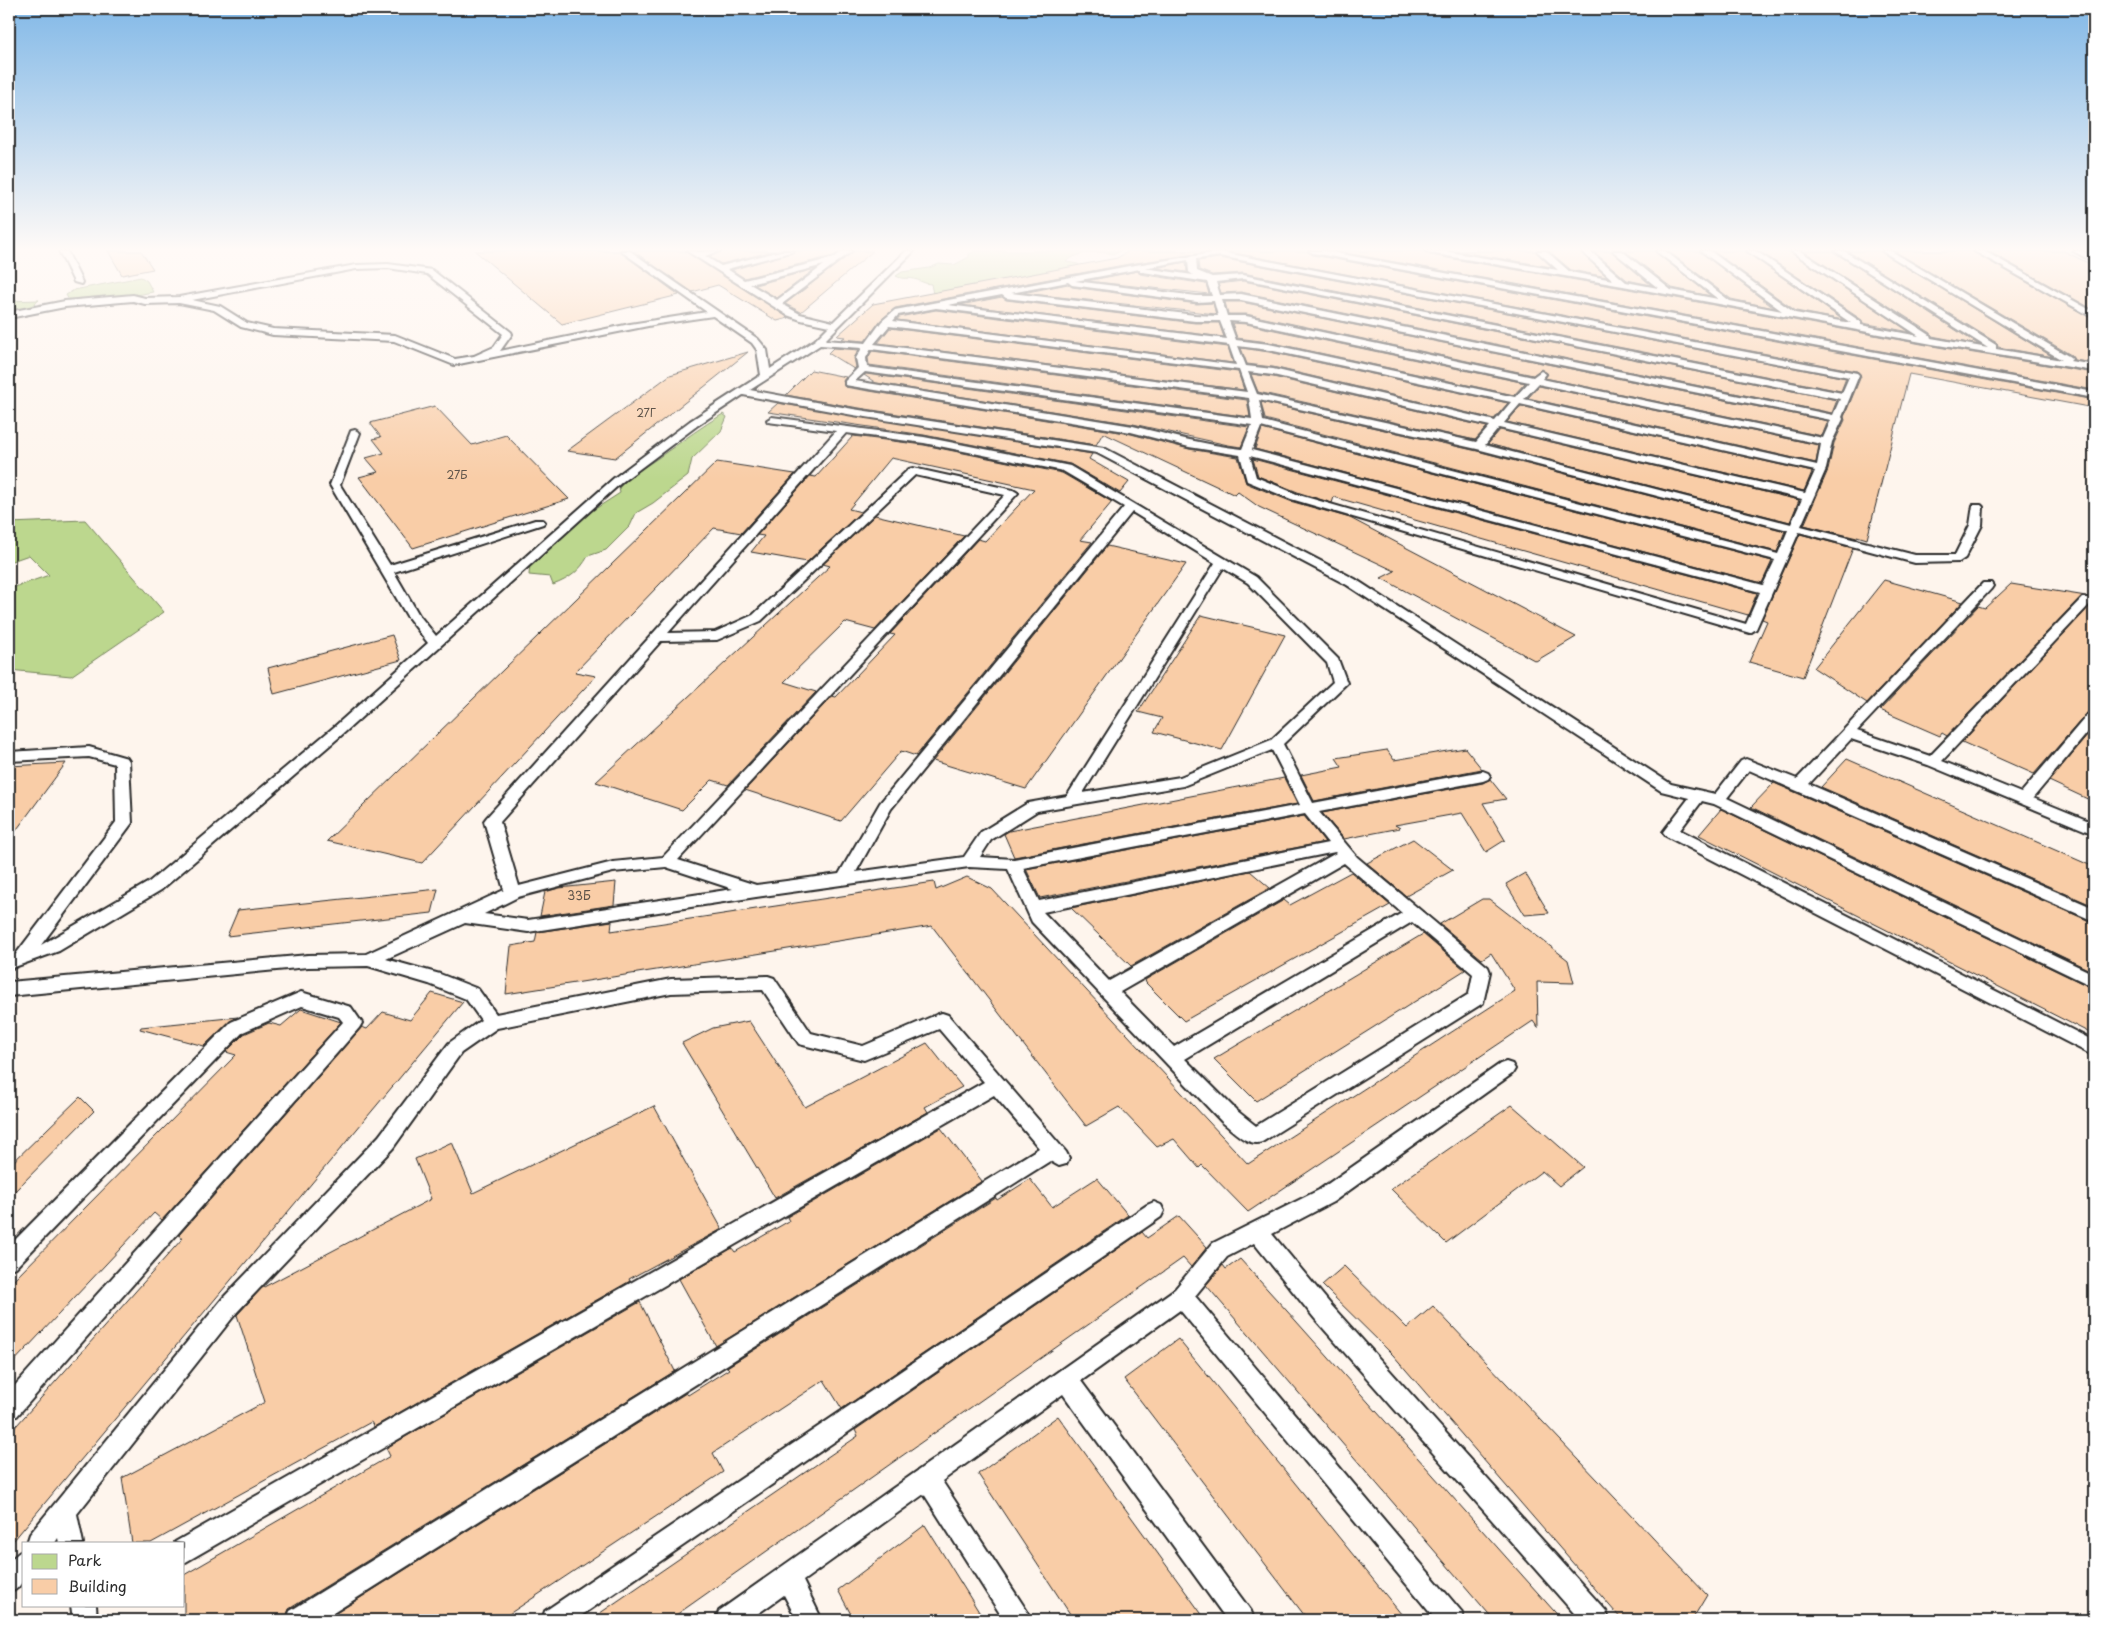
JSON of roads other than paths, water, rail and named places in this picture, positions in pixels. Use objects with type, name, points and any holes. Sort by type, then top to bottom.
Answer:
[{"type":"lane","points":[[253,327],[274,332],[395,338],[454,362],[532,349],[620,327]]},
{"type":"lane","points":[[476,358],[497,349],[508,334],[499,327]]},
{"type":"lane","points":[[736,327],[755,341],[762,350],[766,376]]},
{"type":"lane","points":[[9,963],[53,947],[155,886],[339,730],[618,480],[694,423],[818,342],[833,327]]},
{"type":"lane","points":[[863,369],[861,358],[882,327]]},
{"type":"lane","points":[[916,327],[1243,370],[1273,372],[1809,497]]},
{"type":"lane","points":[[1101,327],[1268,347],[1821,469]]},
{"type":"lane","points":[[1227,327],[1253,396],[1258,423],[1245,456],[1251,479],[1295,497],[1750,629],[1821,469],[1827,442],[1854,375],[1604,327]]},
{"type":"lane","points":[[1284,327],[1827,442]]},
{"type":"lane","points":[[1417,327],[1845,397]]},
{"type":"lane","points":[[1456,327],[1838,418]]},
{"type":"lane","points":[[1478,446],[1499,425],[1537,380],[1574,327]]},
{"type":"lane","points":[[1725,327],[2094,395]]},
{"type":"lane","points":[[1857,327],[2094,368]]},
{"type":"lane","points":[[1911,327],[1932,341]]},
{"type":"lane","points":[[1961,327],[1998,350]]},
{"type":"lane","points":[[2013,327],[2077,365]]},
{"type":"lane","points":[[818,342],[868,346],[1253,396],[1478,446],[1915,559],[1959,558],[1976,525],[1977,507]]},
{"type":"lane","points":[[863,369],[1258,423],[1781,558]]},
{"type":"lane","points":[[863,369],[848,383],[1133,429],[1167,441],[1213,450],[1246,452],[1767,590]]},
{"type":"lane","points":[[743,392],[853,412],[1100,450],[1351,582],[1666,788],[1718,800],[2094,982]]},
{"type":"lane","points":[[772,420],[924,440],[1066,468],[1252,580],[1332,662],[1340,683],[1276,742],[1183,781],[1033,807],[986,836],[969,862]]},
{"type":"lane","points":[[512,893],[492,820],[844,430]]},
{"type":"lane","points":[[355,433],[335,485],[413,616],[435,644]]},
{"type":"lane","points":[[657,636],[717,636],[757,618],[913,471],[1013,493],[667,862]]},
{"type":"lane","points":[[844,879],[885,806],[1130,507]]},
{"type":"lane","points":[[387,570],[538,522]]},
{"type":"lane","points":[[1071,801],[1222,562]]},
{"type":"lane","points":[[1799,784],[1987,586]]},
{"type":"lane","points":[[1933,762],[2086,601]]},
{"type":"lane","points":[[2024,799],[2094,716]]},
{"type":"lane","points":[[1848,733],[1933,762],[2094,829]]},
{"type":"lane","points":[[1014,864],[1038,918],[1229,1116],[1255,1136],[1476,998],[1482,972],[1351,861],[1309,809],[1276,742]]},
{"type":"lane","points":[[9,756],[89,752],[122,761],[124,823],[23,957]]},
{"type":"lane","points":[[1718,800],[1746,764],[1799,784],[2094,915]]},
{"type":"lane","points":[[464,917],[528,926],[756,891],[969,862],[1014,864],[1483,776]]},
{"type":"lane","points":[[1699,795],[1671,832],[2094,1049]]},
{"type":"lane","points":[[1034,908],[1342,850]]},
{"type":"lane","points":[[1108,990],[1342,850]]},
{"type":"lane","points":[[368,960],[464,917],[512,893],[614,867],[667,862],[756,891]]},
{"type":"lane","points":[[1173,1057],[1414,914]]},
{"type":"lane","points":[[9,989],[308,961],[368,960],[434,979],[472,994],[492,1022]]},
{"type":"lane","points":[[41,1542],[230,1305],[386,1142],[455,1048],[492,1022],[671,986],[768,983],[804,1039],[864,1053],[942,1020],[1056,1154],[299,1620]]},
{"type":"lane","points":[[9,1260],[237,1027],[301,999],[345,1012],[352,1022],[9,1408]]},
{"type":"lane","points":[[728,1620],[1182,1296],[1220,1250],[1326,1196],[1506,1069]]},
{"type":"lane","points":[[185,1550],[997,1084]]},
{"type":"lane","points":[[554,1620],[1154,1211]]},
{"type":"lane","points":[[1257,1231],[1323,1312],[1597,1620]]},
{"type":"lane","points":[[1182,1296],[1452,1620]]},
{"type":"lane","points":[[1066,1379],[1242,1620]]},
{"type":"lane","points":[[927,1478],[1018,1620]]},
{"type":"lane","points":[[65,1511],[71,1542]]},
{"type":"lane","points":[[9,1581],[22,1565]]},
{"type":"lane","points":[[788,1578],[810,1620]]}]
